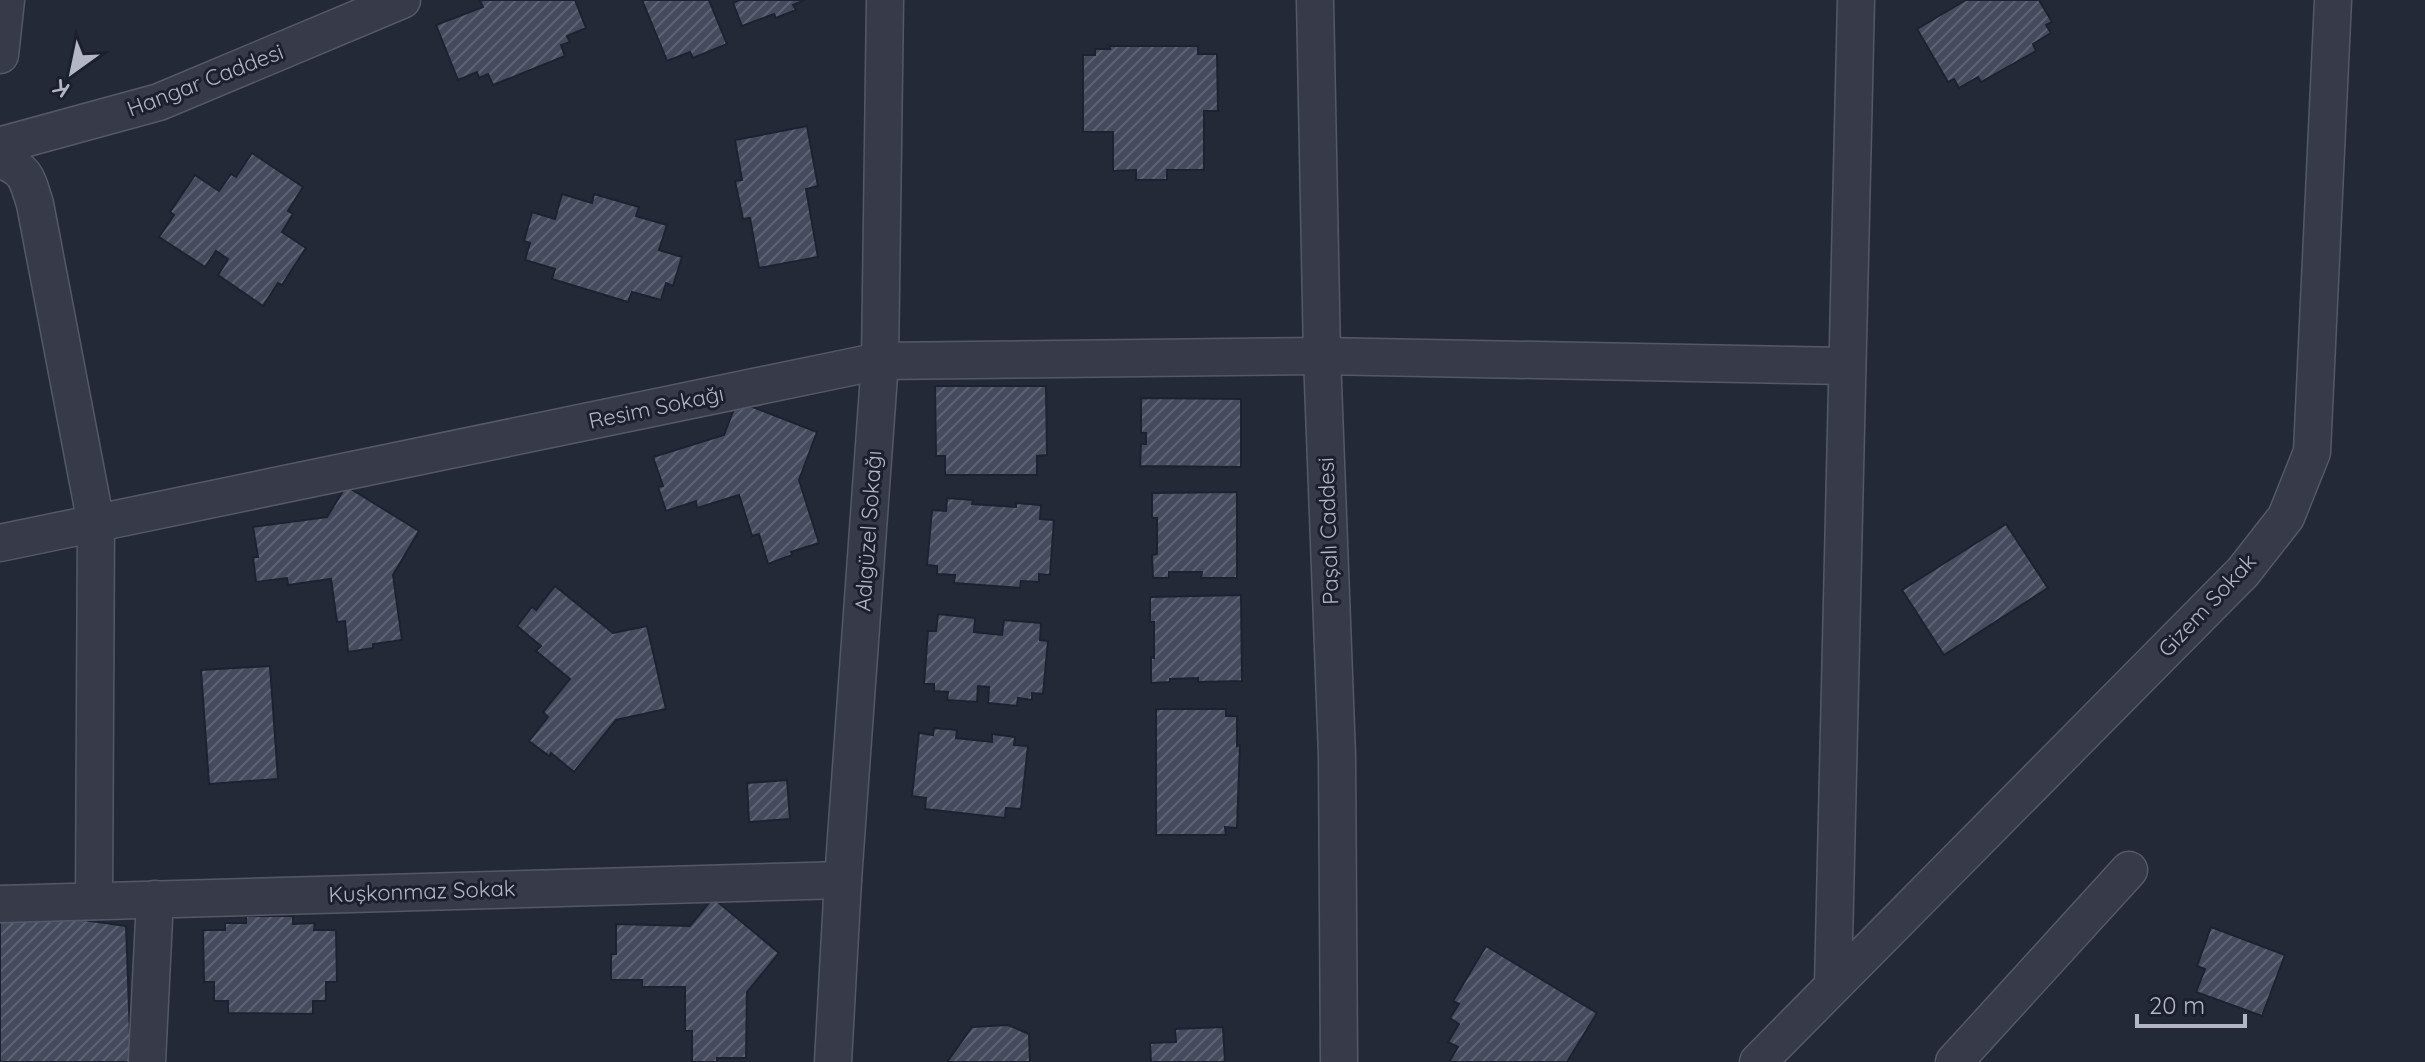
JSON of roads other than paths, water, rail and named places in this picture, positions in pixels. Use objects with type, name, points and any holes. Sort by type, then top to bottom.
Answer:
[{"type":"street","points":[[0,55],[6,0]]},
{"type":"street","name":"Hangar Caddesi","points":[[1,150],[159,102],[402,0]]},
{"type":"street","name":"Adıgüzel Sokağı","points":[[833,1062],[880,361],[885,0]]},
{"type":"street","name":"Paşalı Caddesi","points":[[1315,0],[1322,356],[1337,755],[1339,1062]]},
{"type":"street","points":[[1833,986],[1856,0]]},
{"type":"street","name":"Gizem Sokak","points":[[1758,1062],[2243,572],[2286,517],[2312,452],[2333,0]]},
{"type":"street","points":[[1,150],[26,175],[35,204],[96,524],[94,901]]},
{"type":"street","name":"Resim Sokağı","points":[[0,543],[880,361],[1322,356],[1847,366]]},
{"type":"street","points":[[1954,1062],[2129,870]]},
{"type":"street","name":"Kuşkonmaz Sokak","points":[[0,904],[843,880]]},
{"type":"street","points":[[147,1062],[155,899]]}]
